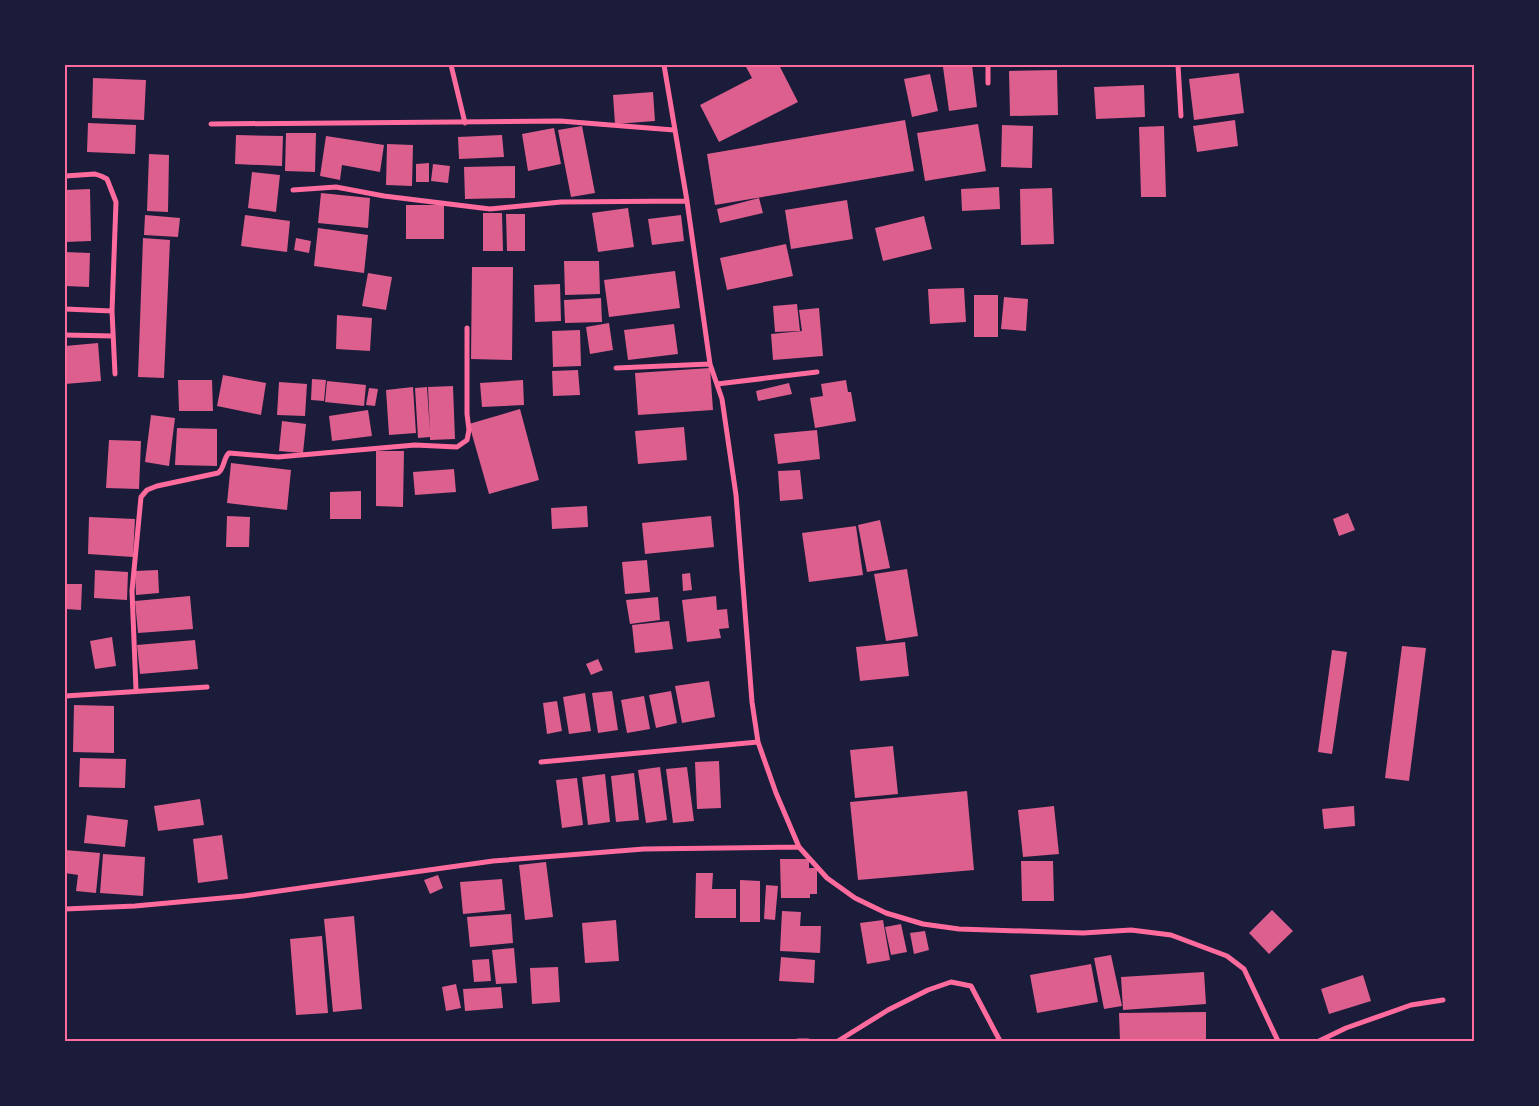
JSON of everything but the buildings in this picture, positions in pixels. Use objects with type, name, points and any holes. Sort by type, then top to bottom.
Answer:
[{"type":"street","points":[[451,65],[465,123]]},
{"type":"street","points":[[664,65],[687,201],[710,364],[722,399],[736,495],[752,702],[758,742],[776,794],[789,826],[800,846],[827,878],[855,898],[886,913],[924,924],[958,929],[1064,932],[1131,930],[1171,935],[1227,956],[1244,969],[1278,1041]]},
{"type":"street","points":[[988,65],[988,83]]},
{"type":"street","points":[[1178,65],[1181,116]]},
{"type":"street","points":[[211,124],[560,121],[674,130]]},
{"type":"street","points":[[65,176],[95,174],[107,179],[116,202],[112,311],[115,374]]},
{"type":"street","points":[[293,190],[336,187],[384,196],[490,209],[554,202],[687,201]]},
{"type":"street","points":[[65,309],[112,311]]},
{"type":"street","points":[[136,690],[132,591],[141,497],[147,490],[157,486],[218,473],[222,470],[226,456],[229,453],[278,457],[415,445],[457,447],[463,444],[467,440],[469,430],[467,414],[467,328]]},
{"type":"street","points":[[65,335],[113,336]]},
{"type":"street","points":[[616,368],[710,364]]},
{"type":"street","points":[[717,384],[817,372]]},
{"type":"street","points":[[65,696],[207,687]]},
{"type":"street","points":[[540,762],[758,742]]},
{"type":"street","points":[[65,909],[135,906],[244,896],[493,861],[644,850],[800,846]]},
{"type":"street","points":[[838,1041],[888,1010],[928,990],[952,982],[971,986],[1000,1041]]},
{"type":"street","points":[[1319,1041],[1346,1028],[1411,1004],[1443,1000]]},
{"type":"street","points":[[798,1041],[808,1041]]}]
